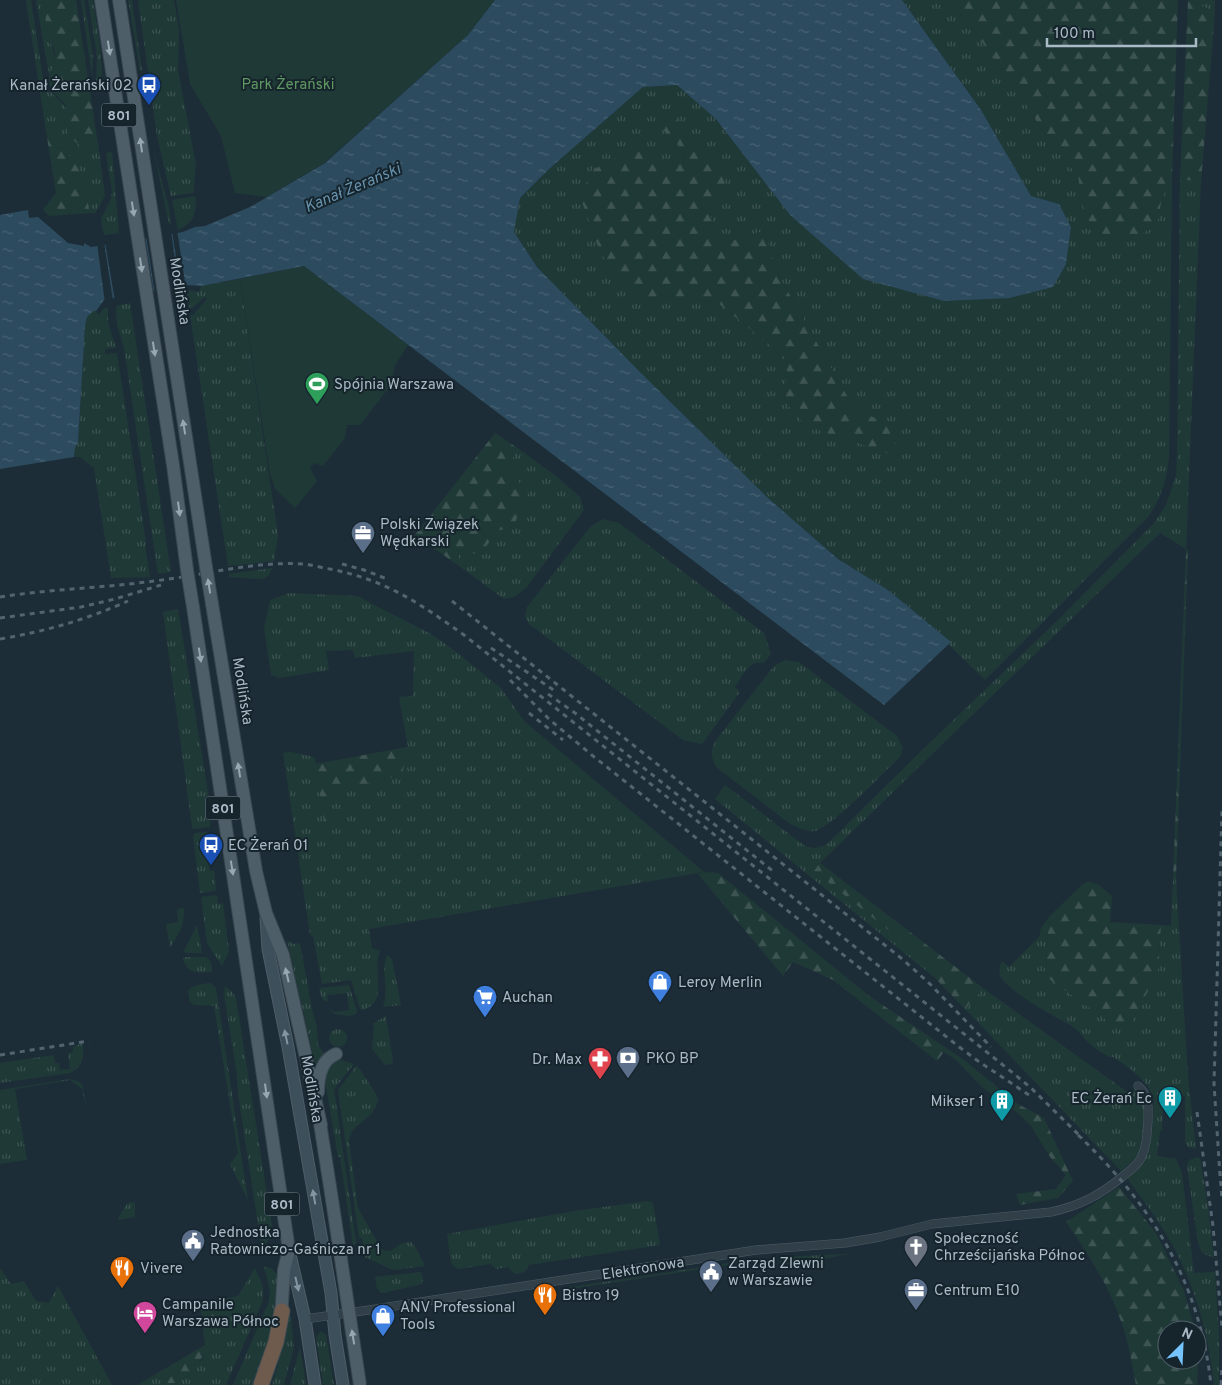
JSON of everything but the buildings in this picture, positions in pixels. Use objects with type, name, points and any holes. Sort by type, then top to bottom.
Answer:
[{"type":"highway","points":[[261,1385],[276,1342],[282,1311]]},
{"type":"main road","name":"801","points":[[101,0],[146,301],[173,465],[289,1250],[305,1319],[315,1385]]},
{"type":"main road","name":"Modlińska","points":[[119,0],[206,567],[256,871],[266,913],[268,949],[288,1047],[331,1293],[343,1385]]},
{"type":"main road","points":[[266,913],[283,954],[321,1125]]},
{"type":"main road","points":[[336,1054],[326,1062],[319,1079],[318,1099],[360,1385]]},
{"type":"main road","points":[[267,1385],[279,1338],[284,1270],[289,1250]]},
{"type":"street","name":"Elektronowa","points":[[305,1319],[756,1250],[845,1243],[880,1237],[932,1224],[1051,1212],[1070,1208],[1108,1188],[1135,1167],[1142,1156],[1147,1136],[1148,1102],[1145,1093],[1138,1086]]},
{"type":"green space","points":[[26,0],[31,0],[45,92],[51,92],[66,107],[68,112],[66,124],[74,141],[81,146],[99,151],[105,196],[95,213],[90,213],[82,176],[78,167],[67,153],[58,147],[52,131],[45,125]]},
{"type":"green space","points":[[36,0],[46,0],[45,9],[49,37],[55,60],[49,75]]},
{"type":"green space","points":[[46,0],[76,0],[99,151],[83,146],[70,136],[66,125],[66,106],[53,92],[49,84],[49,75],[54,64],[55,50],[47,29]]},
{"type":"green space","points":[[81,0],[84,0],[93,56],[92,76]]},
{"type":"green space","points":[[88,0],[93,0],[100,45],[103,87],[99,88],[96,85],[97,56]]},
{"type":"green space","points":[[128,0],[132,0],[142,70],[140,70]]},
{"type":"green space","points":[[138,0],[174,0],[179,30],[178,70],[196,165],[194,193],[171,196],[157,136]]},
{"type":"green space","name":"Park Żerański","points":[[176,0],[495,0],[468,35],[324,163],[267,197],[235,193],[221,136],[190,84]]},
{"type":"green space","points":[[902,0],[955,0],[957,9],[1005,72],[1050,142],[1078,176],[1082,203],[1091,227],[1102,236],[1134,241],[1158,220],[1161,203],[1170,177],[1172,177],[1169,457],[1163,488],[1148,517],[985,680],[948,644],[951,642],[888,590],[838,559],[768,498],[537,267],[514,232],[520,198],[549,169],[643,87],[678,85],[716,119],[790,215],[1066,264],[1071,227],[1059,204],[1031,196],[981,110]],"holes":[[[663,130],[725,180],[710,209],[714,235],[724,243],[764,231],[778,274],[855,410],[893,426],[784,401],[788,360],[717,302],[646,297],[648,149],[669,162],[685,163],[684,150]]]},
{"type":"green space","points":[[955,0],[1178,0],[1172,177],[1170,177],[1161,203],[1158,220],[1134,242],[1102,236],[1091,227],[1082,203],[1078,176],[1050,142],[1005,72],[957,9]]},
{"type":"green space","points":[[1188,0],[1215,0],[1215,12]]},
{"type":"green space","points":[[1188,0],[1215,12],[1201,182],[1180,179]]},
{"type":"green space","points":[[666,107],[726,180],[710,209],[714,235],[724,243],[764,231],[778,274],[855,410],[893,425],[896,456],[806,426],[784,401],[788,360],[717,302],[646,297],[601,255],[582,202],[589,172],[629,151],[648,149],[669,162],[685,163],[684,150],[663,130],[660,115]]},
{"type":"green space","points":[[45,125],[53,130],[58,147],[67,153],[78,167],[82,176],[90,213],[50,216],[43,210],[56,193]]},
{"type":"green space","points":[[112,152],[119,233],[104,235],[101,219],[111,199],[112,192],[106,153]]},
{"type":"green space","points":[[154,152],[169,208],[171,224],[169,224]]},
{"type":"green space","points":[[1180,179],[1201,182],[1186,549],[1160,533],[820,863],[814,871],[936,968],[935,978],[715,799],[725,785],[805,846],[815,848],[826,845],[1061,617],[1153,524],[1165,507],[1176,475]]},
{"type":"green space","points":[[195,196],[195,212],[191,221],[178,230],[172,200]]},
{"type":"green space","name":"Spójnia Warszawa","points":[[304,266],[408,345],[395,365],[391,385],[360,425],[347,425],[345,438],[323,466],[314,463],[310,468],[317,481],[295,508],[275,489],[270,474],[240,279]]},
{"type":"green space","points":[[240,279],[278,536],[274,561],[228,566],[190,315],[193,315],[207,299],[205,297],[190,310],[187,294],[189,294],[189,290],[199,292],[201,286]]},
{"type":"green space","points":[[130,303],[171,572],[158,574],[124,348],[117,325],[116,306]]},
{"type":"green space","points":[[105,307],[108,309],[108,322],[116,348],[105,349],[105,354],[117,353],[150,577],[111,578],[94,468],[80,457],[74,457],[78,442],[85,326],[87,317],[93,310],[98,315]]},
{"type":"green space","points":[[495,433],[516,447],[510,470],[528,494],[513,527],[496,531],[481,555],[459,550],[459,566],[415,535]]},
{"type":"green space","points":[[516,447],[556,476],[580,497],[584,510],[526,588],[514,597],[504,599],[459,566],[459,549],[481,555],[496,531],[513,527],[528,494],[510,470]]},
{"type":"green space","points":[[603,519],[619,523],[764,633],[771,654],[764,663],[750,666],[744,673],[735,687],[740,692],[702,744],[683,740],[529,624],[525,616],[527,607],[591,526]]},
{"type":"green space","points":[[1186,549],[1188,550],[1176,879],[1173,879]]},
{"type":"green space","points":[[272,568],[268,575],[262,579],[229,577],[229,574]]},
{"type":"green space","points":[[289,593],[357,596],[431,634],[501,688],[524,721],[704,872],[369,929],[372,948],[380,951],[377,969],[378,993],[376,1000],[371,1006],[363,1010],[360,1009],[351,980],[322,984],[313,936],[310,935],[283,753],[291,752],[314,757],[316,764],[408,747],[399,697],[413,696],[414,651],[355,658],[353,650],[326,651],[329,670],[279,678],[271,675],[264,628],[270,600]]},
{"type":"green space","points":[[178,609],[210,804],[210,827],[193,829],[163,612]]},
{"type":"green space","points":[[785,660],[799,662],[897,736],[903,748],[900,757],[858,798],[833,820],[815,831],[798,828],[789,823],[716,767],[712,757],[716,740],[774,666]]},
{"type":"green space","points":[[408,747],[402,775],[340,791],[330,809],[325,827],[315,764]]},
{"type":"green space","points":[[195,833],[208,833],[212,861],[208,862],[210,871],[214,870],[216,888],[215,891],[200,893],[193,836]]},
{"type":"green space","points":[[820,863],[983,988],[965,1009],[935,978],[936,968],[814,871]]},
{"type":"green space","points":[[704,872],[718,873],[868,995],[964,1060],[1018,1104],[1044,1118],[1073,1181],[1058,1198],[1020,1205],[1016,1194],[1056,1189],[1066,1175],[1050,1157],[1031,1126],[1019,1114],[982,1087],[956,1060],[944,1052],[937,1061],[833,980],[793,962],[783,976],[698,874]]},
{"type":"green space","points":[[1173,879],[1176,879],[1188,1077],[1196,1149],[1188,1147],[1185,1143],[1185,1096],[1181,1096],[1179,1099],[1163,1098],[1162,1131],[1160,1131],[1157,1156],[1176,1159],[1182,1173],[1194,1273],[1215,1272],[1219,1336],[1219,1385],[1214,1385],[1207,1341],[1207,1320],[1202,1320],[1191,1284],[1159,1222],[1127,1178],[1140,1166],[1150,1143],[1154,1105],[1149,1088],[1130,1069],[1113,1057],[1109,1057],[1094,1048],[1070,1025],[1016,992],[1000,977],[999,972],[1002,961],[1009,967],[1039,937],[1041,928],[1049,917],[1045,976],[1158,971],[1161,925],[1171,926]]},
{"type":"green space","points":[[1088,881],[1099,885],[1112,896],[1110,922],[1161,925],[1158,971],[1126,1034],[1045,976],[1049,917]]},
{"type":"green space","points":[[217,895],[218,904],[223,903],[229,952],[222,966],[207,943],[201,897]]},
{"type":"green space","points":[[184,909],[182,925],[170,947],[166,924],[178,922],[177,910]]},
{"type":"green space","points":[[197,925],[202,953],[186,953],[184,951]]},
{"type":"green space","points":[[287,940],[293,944],[300,943],[317,1027],[318,1045],[325,1055],[316,1068]]},
{"type":"green space","points":[[387,955],[392,959],[401,1005],[383,1007],[386,994],[384,968]]},
{"type":"green space","points":[[185,957],[206,957],[211,962],[212,972],[198,972],[187,968],[183,959]]},
{"type":"green space","points":[[211,983],[216,988],[248,1200],[230,1164],[238,1153],[214,1006],[194,1005],[190,1002],[188,991],[195,986]]},
{"type":"green space","points":[[349,985],[357,1011],[356,1014],[350,1016],[334,1014],[328,1008],[334,1012],[349,1010],[347,993],[327,995],[328,1002],[323,999],[319,988]]},
{"type":"green space","points":[[225,986],[236,998],[273,1232],[265,1244],[261,1244],[224,994]]},
{"type":"green space","points":[[983,988],[1130,1094],[1135,1089],[1141,1094],[1144,1103],[1144,1126],[1140,1149],[1134,1159],[1121,1171],[965,1009]]},
{"type":"green space","points":[[386,1016],[393,1062],[385,1065],[372,1049],[374,1027],[372,1024]]},
{"type":"green space","points":[[334,1029],[342,1029],[347,1034],[345,1045],[334,1047],[329,1042],[329,1034]]},
{"type":"green space","points":[[82,1043],[84,1052],[82,1061],[78,1068],[70,1073],[0,1083],[0,1063],[54,1055],[55,1063],[59,1063],[60,1070],[70,1069],[68,1053],[73,1052],[73,1047]]},
{"type":"green space","points":[[341,1060],[354,1064],[334,1089],[356,1242],[353,1245],[340,1157],[338,1157],[325,1081],[331,1065]]},
{"type":"green space","points":[[357,1065],[378,1100],[372,1113],[354,1129],[349,1141],[358,1208],[383,1250],[390,1251],[402,1243],[411,1242],[425,1266],[393,1270],[365,1257],[362,1238],[359,1238],[338,1090]]},
{"type":"green space","points":[[70,1079],[82,1084],[86,1104],[82,1089],[70,1080],[15,1089],[27,1160],[0,1164],[0,1090]]},
{"type":"green space","points":[[1197,1157],[1200,1158],[1214,1258],[1202,1253],[1198,1243],[1187,1166],[1189,1160]]},
{"type":"green space","points":[[1119,1187],[1156,1233],[1184,1291],[1192,1320],[1157,1320],[1157,1370],[1198,1370],[1197,1385],[1136,1385],[1127,1339],[1117,1310],[1098,1271],[1066,1222]]},
{"type":"green space","points":[[647,1201],[652,1202],[654,1208],[660,1245],[529,1265],[525,1272],[515,1274],[508,1267],[496,1269],[491,1264],[458,1269],[451,1263],[447,1234],[574,1211]]},
{"type":"green space","points":[[135,1203],[135,1217],[119,1220],[118,1218],[127,1204]]},
{"type":"green space","points":[[849,1254],[816,1260],[816,1264],[800,1266],[799,1263],[781,1265],[779,1257]]},
{"type":"green space","points":[[761,1258],[762,1260],[564,1290],[564,1288]]},
{"type":"green space","points":[[264,1266],[274,1271],[277,1280],[276,1303],[269,1339],[254,1385],[233,1385],[269,1301],[270,1290]]},
{"type":"green space","points":[[0,1268],[11,1284],[24,1281],[36,1301],[49,1303],[58,1286],[112,1385],[0,1385]]},
{"type":"green space","points":[[255,1268],[263,1287],[263,1300],[226,1385],[137,1385],[161,1371],[167,1383],[202,1360],[218,1300],[238,1296]]},
{"type":"green space","points":[[421,1272],[422,1284],[383,1293],[377,1289],[375,1277]]},
{"type":"green space","points":[[218,1300],[210,1337],[204,1354],[190,1373],[182,1380],[175,1383],[167,1383],[161,1371],[205,1345],[200,1304]]},
{"type":"green space","points":[[288,1312],[290,1312],[294,1346],[284,1385],[272,1385],[282,1350]]},
{"type":"green space","points":[[321,1331],[326,1335],[334,1385],[323,1385],[316,1337]]},
{"type":"green space","points":[[300,1347],[306,1385],[290,1385]]},
{"type":"water","name":"Kanał Żerański","points":[[495,0],[902,0],[981,110],[1031,196],[1059,204],[1071,227],[1066,264],[1053,287],[1009,298],[944,301],[863,279],[790,215],[716,119],[677,85],[643,87],[549,169],[520,198],[514,232],[537,267],[768,498],[838,559],[888,590],[951,642],[884,705],[304,266],[201,286],[188,285],[104,300],[96,311],[93,311],[87,317],[85,326],[78,442],[74,457],[0,469],[0,215],[28,210],[29,218],[38,217],[68,243],[84,246],[84,243],[91,247],[183,232],[195,227],[205,226],[250,207],[325,163],[468,35]]},
{"type":"pier","points":[[177,230],[186,288],[181,289],[172,231]]},
{"type":"pier","points":[[171,231],[179,289],[155,294],[146,235]]},
{"type":"pier","points":[[145,236],[154,294],[115,301],[105,242]]},
{"type":"pier","points":[[104,242],[113,301],[105,303],[97,243]]},
{"type":"railway","points":[[0,597],[135,583],[248,566],[285,564],[307,564],[368,579],[385,586],[417,603],[464,635],[1013,1073],[1082,1138]]},
{"type":"railway","points":[[342,564],[387,579]]},
{"type":"railway","points":[[0,618],[81,607],[161,585]]},
{"type":"railway","points":[[0,639],[66,624],[128,601]]},
{"type":"railway","points":[[452,601],[901,958],[928,982],[991,1047]]},
{"type":"railway","points":[[491,648],[555,691]]},
{"type":"railway","points":[[510,680],[550,720],[593,756],[958,1046],[1032,1097]]},
{"type":"railway","points":[[548,694],[575,713],[774,872]]},
{"type":"railway","points":[[529,713],[563,740]]},
{"type":"railway","points":[[1220,1176],[1214,1084],[1222,810]]},
{"type":"railway","points":[[0,1055],[89,1041]]},
{"type":"railway","points":[[1197,1112],[1213,1226],[1222,1328]]},
{"type":"railway","points":[[1078,1135],[1128,1189],[1150,1218],[1168,1248],[1184,1280],[1196,1313],[1205,1348],[1211,1385]]},
{"type":"railway","points":[[1220,1171],[1222,1201]]},
{"type":"railway","points":[[1221,1385],[1222,1365]]},
{"type":"place","name":"Kanał Żerański 02","points":[[149,106]]},
{"type":"place","name":"Spójnia Warszawa","points":[[317,405]]},
{"type":"place","name":"Polski Związek Wędkarski","points":[[363,554]]},
{"type":"place","name":"EC Żerań 01","points":[[211,866]]},
{"type":"place","name":"Leroy Merlin","points":[[660,1003]]},
{"type":"place","name":"Auchan","points":[[485,1018]]},
{"type":"place","name":"PKO BP","points":[[628,1079]]},
{"type":"place","name":"Dr. Max","points":[[600,1080]]},
{"type":"place","name":"EC Żerań Ec","points":[[1170,1119]]},
{"type":"place","name":"Mikser 1","points":[[1002,1122]]},
{"type":"place","name":"Jednostka Ratowniczo-Gaśnicza nr 1","points":[[193,1262]]},
{"type":"place","name":"Społeczność Chrześcijańska Północ","points":[[916,1268]]},
{"type":"place","name":"Vivere","points":[[122,1289]]},
{"type":"place","name":"Zarząd Zlewni w Warszawie","points":[[711,1293]]},
{"type":"place","name":"Centrum E10","points":[[916,1311]]},
{"type":"place","name":"Bistro 19","points":[[545,1316]]},
{"type":"place","name":"Campanile Warszawa Północ","points":[[145,1334]]},
{"type":"place","name":"ANV Professional Tools","points":[[383,1337]]}]
